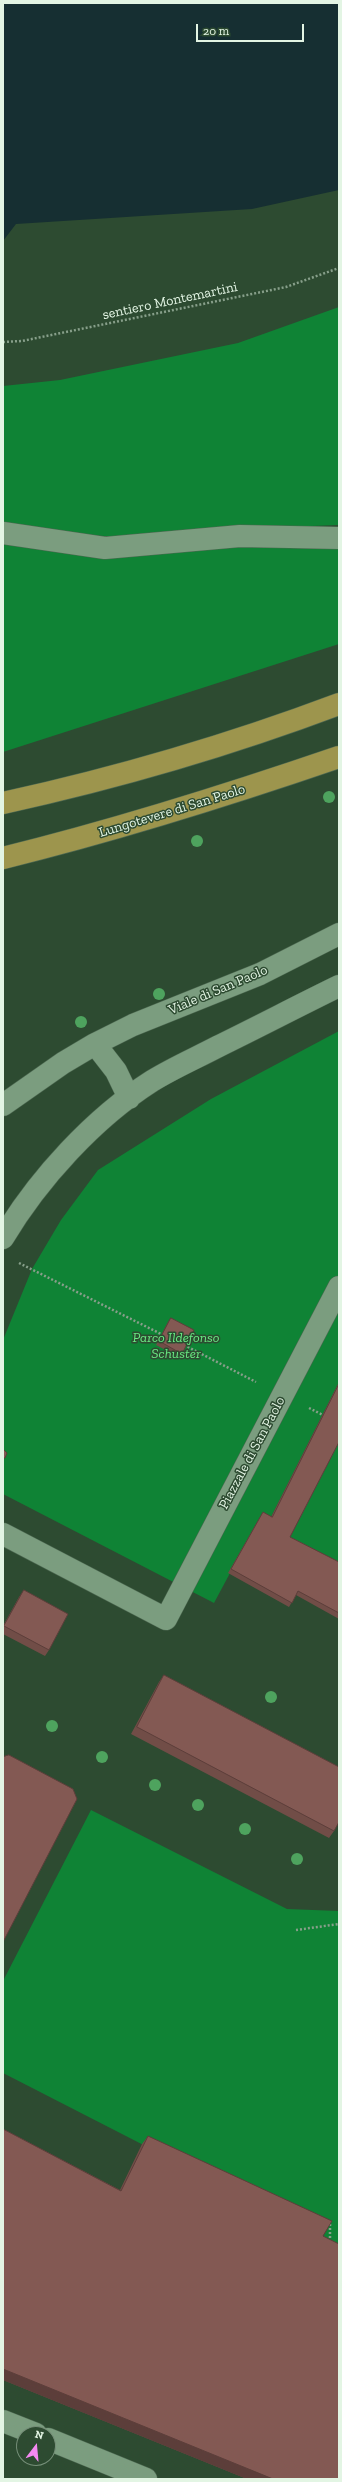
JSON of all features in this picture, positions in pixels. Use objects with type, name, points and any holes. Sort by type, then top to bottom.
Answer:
[{"type":"main road","points":[[3,803],[73,788],[206,749],[339,704]]},
{"type":"main road","name":"Lungotevere di San Paolo","points":[[3,858],[75,840],[225,796],[339,756]]},
{"type":"street","points":[[3,532],[105,548],[240,536],[339,538]]},
{"type":"street","name":"Viale di San Paolo","points":[[3,1106],[63,1063],[95,1044],[133,1025],[260,974],[339,934]]},
{"type":"street","points":[[3,1238],[29,1198],[51,1171],[106,1116],[129,1098],[152,1081],[189,1061],[339,986]]},
{"type":"street","points":[[95,1044],[116,1071],[129,1098]]},
{"type":"street","name":"Piazzale di San Paolo","points":[[3,1534],[166,1619],[339,1287]]},
{"type":"street","points":[[3,2420],[17,2426]]},
{"type":"street","points":[[56,2442],[146,2479]]},
{"type":"path","name":"sentiero Montemartini","points":[[3,342],[22,341],[286,287],[339,268]]},
{"type":"path","points":[[16,1261],[168,1337]]},
{"type":"path","points":[[179,1343],[254,1381]]},
{"type":"path","points":[[296,1930],[339,1924]]},
{"type":"path","points":[[324,2218],[331,2222],[330,2243],[335,2245]]},
{"type":"green space","points":[[339,307],[339,525],[227,529],[137,537],[74,535],[3,525],[3,386],[60,380],[238,343]]},
{"type":"green space","points":[[3,541],[339,546],[339,644],[3,752]]},
{"type":"green space","name":"Parco Ildefonso Schuster","points":[[339,1031],[339,1382],[269,1521],[260,1517],[214,1603],[3,1494],[3,1340],[32,1269],[61,1220],[98,1170],[211,1099]]},
{"type":"green space","points":[[339,1441],[339,1568],[287,1541]]},
{"type":"green space","points":[[91,1810],[287,1909],[339,1911],[339,2256],[161,2154],[3,2073],[3,1981]]},
{"type":"water","points":[[3,3],[339,3],[339,190],[252,209],[16,224],[3,241]]},
{"type":"building","points":[[171,1318],[194,1330],[182,1354],[159,1341]]},
{"type":"building","points":[[339,1384],[339,1442],[290,1537],[339,1562],[339,1613],[298,1591],[292,1603],[231,1569],[263,1512],[272,1517]]},
{"type":"building","points":[[3,1449],[7,1453],[5,1458],[3,1458]]},
{"type":"building","points":[[24,1590],[68,1614],[49,1650],[4,1626]]},
{"type":"building","points":[[164,1675],[339,1767],[339,1822],[334,1831],[137,1727]]},
{"type":"building","points":[[9,1755],[73,1789],[77,1799],[3,1942],[3,1757]]},
{"type":"building","points":[[3,2129],[121,2191],[148,2136],[332,2221],[323,2236],[339,2244],[339,2479],[273,2479],[3,2369]]}]
